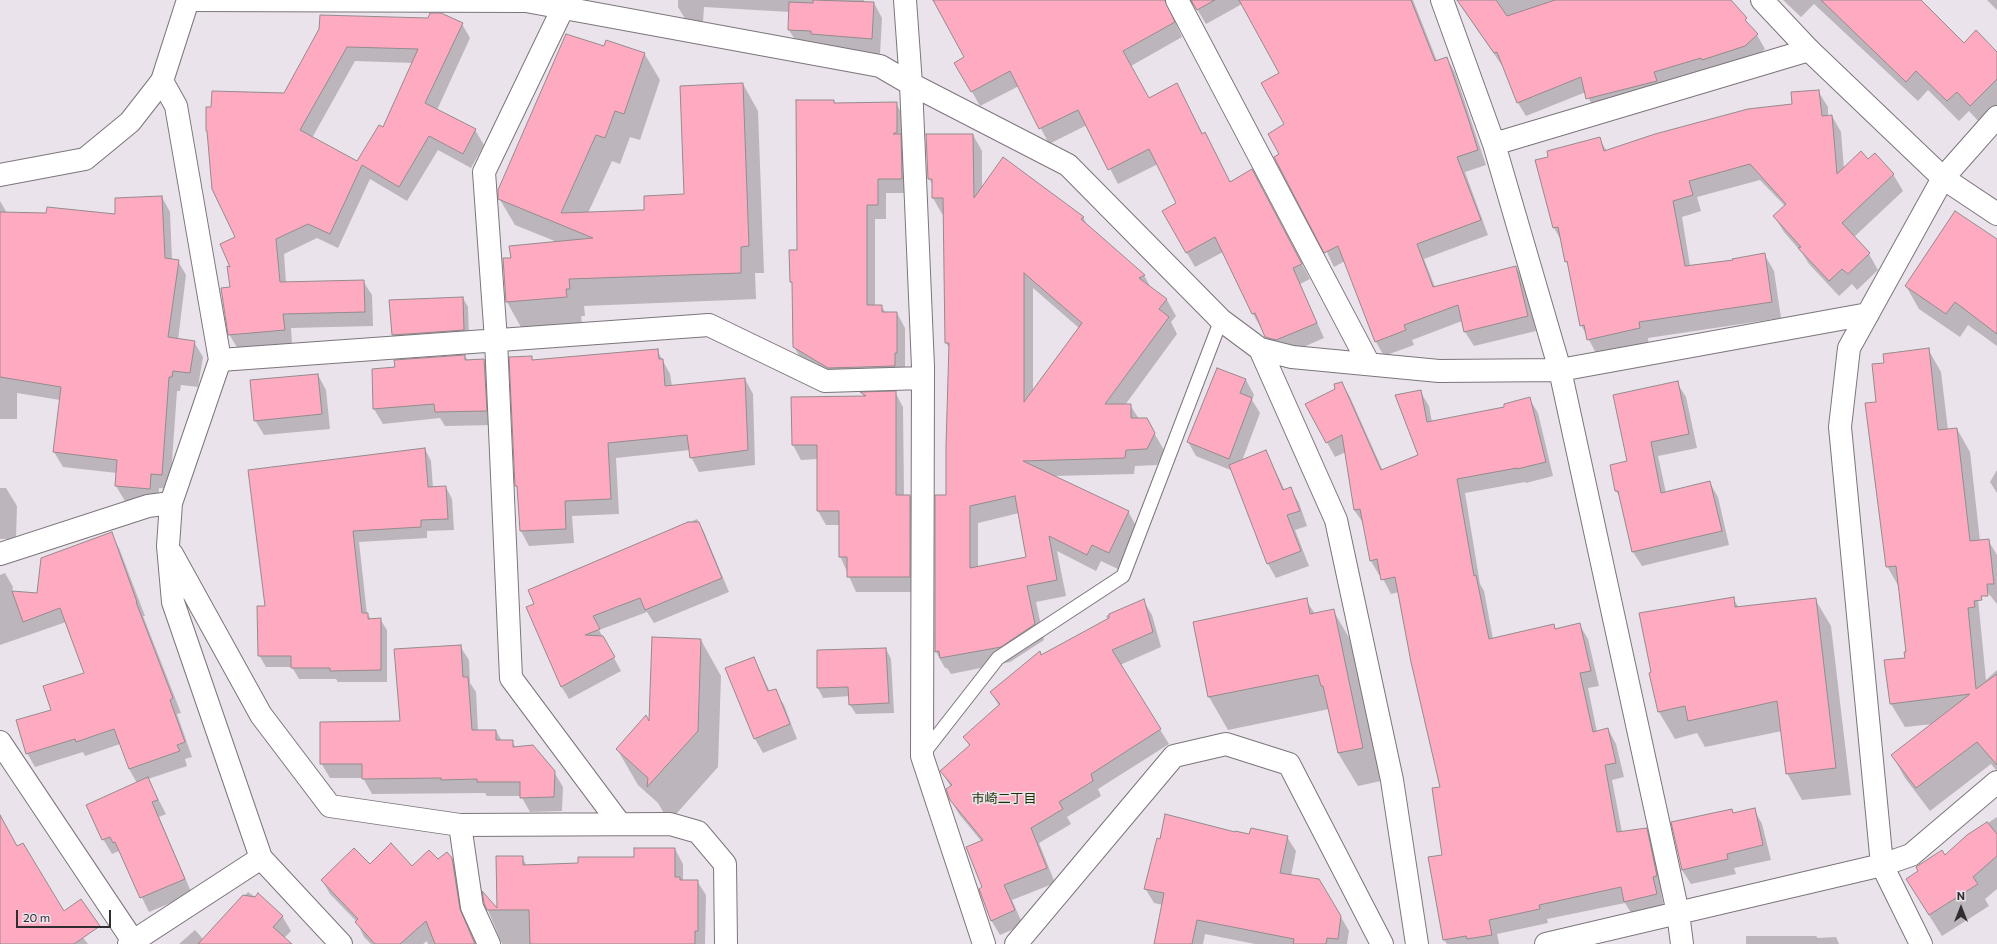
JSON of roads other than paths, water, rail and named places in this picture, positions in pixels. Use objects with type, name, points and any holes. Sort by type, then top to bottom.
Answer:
[{"type":"street","points":[[0,175],[85,159],[130,122],[162,81],[188,0],[526,1],[880,66],[911,84],[1068,165],[1220,320],[1260,349],[1292,357],[1440,371],[1560,370],[1868,314]]},
{"type":"street","points":[[905,0],[911,84],[923,378],[922,756],[984,944]]},
{"type":"street","points":[[1177,0],[1370,364]]},
{"type":"street","points":[[1442,0],[1494,144],[1560,370],[1678,913],[1682,944]]},
{"type":"street","points":[[1762,0],[1809,50],[1943,178],[1997,214]]},
{"type":"street","points":[[563,8],[484,172],[496,340],[511,678],[620,824]]},
{"type":"street","points":[[1494,144],[1809,50]]},
{"type":"street","points":[[162,81],[176,106],[220,360],[171,503],[168,546],[173,602],[261,858],[342,944]]},
{"type":"street","points":[[1921,944],[1882,865],[1840,428],[1849,348],[1943,178],[1997,117]]},
{"type":"street","points":[[220,360],[709,325],[825,381],[923,378]]},
{"type":"street","points":[[1260,349],[1336,520],[1392,780],[1417,944]]},
{"type":"street","points":[[0,554],[148,506],[171,503]]},
{"type":"street","points":[[168,546],[261,715],[330,806],[460,825],[670,824],[698,832],[725,864],[726,944]]},
{"type":"street","points":[[0,742],[131,942],[261,858]]},
{"type":"street","points":[[1016,944],[1174,756],[1226,744],[1289,764],[1382,944]]},
{"type":"street","points":[[1546,944],[1882,865],[1911,855],[1997,782]]},
{"type":"street","points":[[460,825],[472,907],[489,944]]},
{"type":"lane","points":[[922,756],[998,658],[1123,576],[1220,320]]},
{"type":"district","name":"市崎二丁目","points":[[1004,799]]}]
